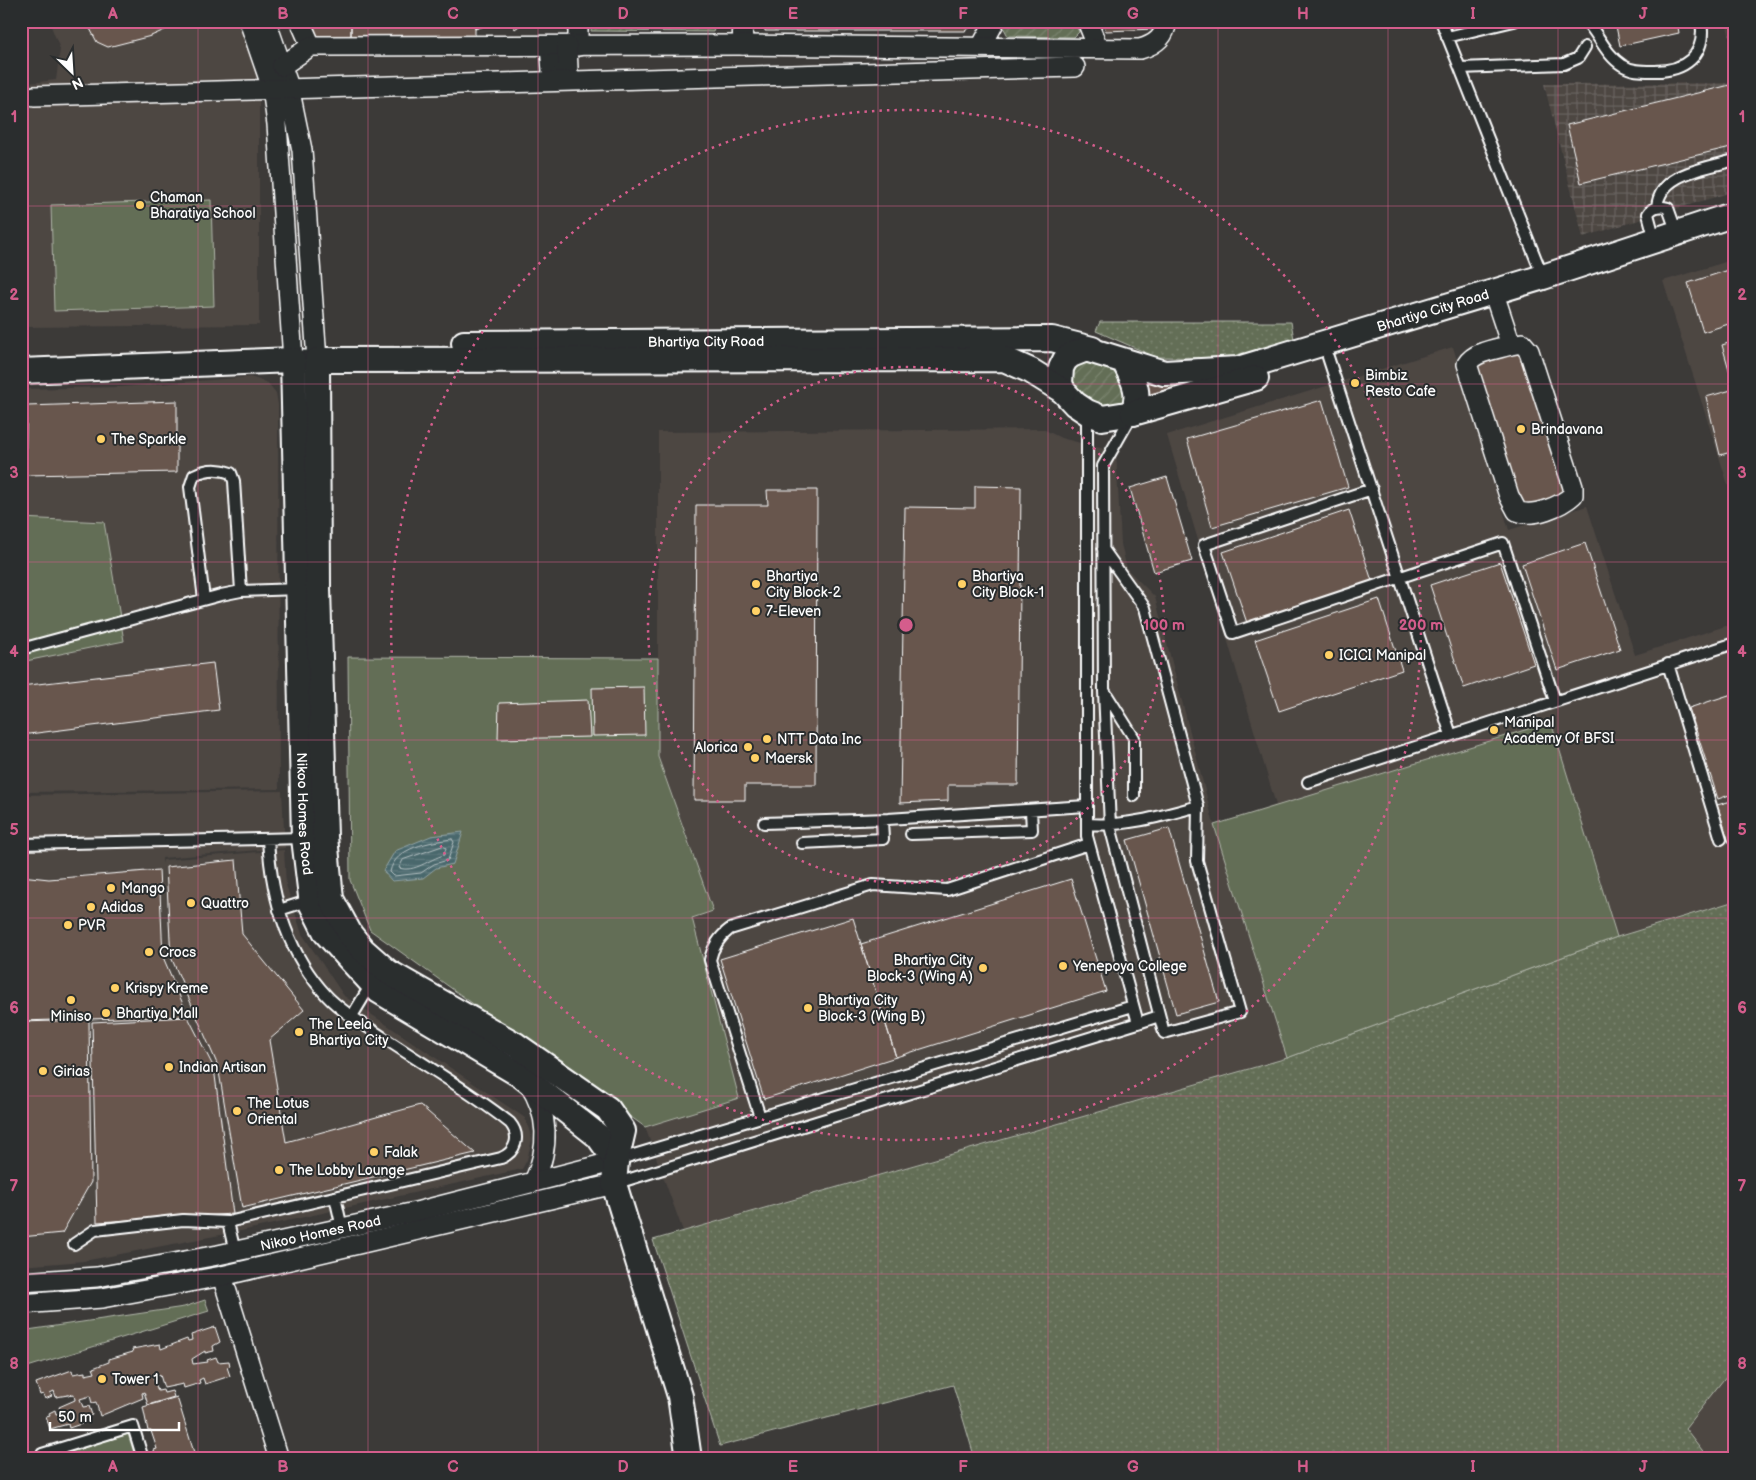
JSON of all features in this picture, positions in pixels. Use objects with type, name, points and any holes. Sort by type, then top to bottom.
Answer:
[{"type":"street","points":[[21,358],[317,352],[302,150],[281,88],[249,21]]},
{"type":"street","points":[[266,21],[282,66],[280,148],[292,352]]},
{"type":"street","points":[[300,21],[311,46]]},
{"type":"street","points":[[556,80],[568,69],[565,46],[578,21]]},
{"type":"street","points":[[742,21],[743,45]]},
{"type":"street","points":[[981,47],[995,21]]},
{"type":"street","points":[[1087,21],[1098,48]]},
{"type":"street","points":[[282,66],[311,46],[743,45],[1148,47],[1161,38],[1168,21]]},
{"type":"street","points":[[34,96],[1075,67]]},
{"type":"street","name":"Bhartiya City Road","points":[[317,352],[1052,339],[1094,350],[1125,363],[1164,373],[1238,370],[1543,277],[1735,214]]},
{"type":"street","name":"Bhartiya City Road","points":[[317,352],[1004,359],[1031,371],[1062,391],[1074,404],[1102,418],[1133,413],[1328,357],[1735,228]]},
{"type":"street","points":[[1497,303],[1511,345]]},
{"type":"street","points":[[1522,343],[1529,351],[1573,487],[1573,496],[1566,501],[1530,514],[1517,510],[1512,505],[1467,364],[1470,358],[1511,345],[1522,343]]},
{"type":"street","points":[[1062,391],[1060,375],[1065,360],[1078,351],[1094,350]]},
{"type":"street","points":[[21,371],[292,352]]},
{"type":"street","name":"Nikoo Homes Road","points":[[292,352],[307,588],[314,838],[311,900],[326,934],[379,991],[526,1080],[598,1136],[615,1172]]},
{"type":"street","name":"Nikoo Homes Road","points":[[307,588],[317,352]]},
{"type":"street","points":[[1125,363],[1137,388],[1138,402],[1133,413]]},
{"type":"street","name":"Nikoo Homes Road","points":[[314,838],[332,899],[350,934],[363,950],[388,972],[516,1045],[608,1109],[623,1131],[615,1172]]},
{"type":"street","points":[[526,1080],[539,1102],[546,1126],[544,1154],[534,1182]]},
{"type":"street","points":[[615,1172],[680,1396],[689,1459]]},
{"type":"street","name":"Nikoo Homes Road","points":[[21,1282],[97,1277],[235,1252],[534,1182],[615,1172]]},
{"type":"street","name":"Nikoo Homes Road","points":[[21,1304],[102,1298],[222,1276],[329,1252],[615,1172]]},
{"type":"street","points":[[329,1252],[334,1230]]},
{"type":"street","points":[[222,1276],[279,1459]]},
{"type":"lane","points":[[1441,21],[1543,277]]},
{"type":"lane","points":[[1446,37],[1514,21]]},
{"type":"lane","points":[[1586,21],[1598,34],[1607,52],[1622,66],[1634,70],[1668,71],[1684,66],[1696,55],[1703,35],[1701,21]]},
{"type":"lane","points":[[1460,68],[1564,64],[1578,58],[1585,46]]},
{"type":"lane","points":[[1657,207],[1662,189],[1671,181],[1734,160]]},
{"type":"lane","points":[[1657,207],[1668,208],[1666,237],[1647,218],[1650,210],[1657,207]]},
{"type":"lane","points":[[1328,357],[1451,735]]},
{"type":"lane","points":[[1087,412],[1087,824],[1089,844],[1138,1023]]},
{"type":"lane","points":[[1103,549],[1145,608],[1198,806],[1197,861],[1240,1012],[1164,1033],[1110,826],[1104,691],[1103,549],[1103,466],[1133,413]]},
{"type":"lane","points":[[204,599],[190,487],[194,475],[202,471],[221,469],[231,474],[234,481],[241,591]]},
{"type":"lane","points":[[1372,489],[1204,545],[1233,633],[1503,543],[1555,701]]},
{"type":"lane","points":[[21,649],[146,617],[204,599],[241,591],[307,588]]},
{"type":"lane","points":[[1308,782],[1735,642]]},
{"type":"lane","points":[[1668,664],[1721,839]]},
{"type":"lane","points":[[1104,691],[1134,738],[1134,796]]},
{"type":"lane","points":[[764,823],[882,820],[1086,806]]},
{"type":"lane","points":[[1087,824],[1110,826],[1164,816],[1198,806]]},
{"type":"lane","points":[[911,834],[1032,830],[1031,810]]},
{"type":"lane","points":[[802,844],[883,839],[882,820]]},
{"type":"lane","points":[[21,844],[314,838]]},
{"type":"lane","points":[[74,1244],[95,1230],[183,1220],[228,1222],[501,1158],[512,1151],[516,1139],[514,1128],[506,1119],[352,1016],[328,997],[306,969],[290,939],[279,910],[272,885],[268,839]]},
{"type":"lane","points":[[760,1117],[710,960],[714,946],[724,933],[730,929],[873,885],[947,890],[1089,844]]},
{"type":"lane","points":[[279,910],[311,900]]},
{"type":"lane","points":[[352,1016],[372,984]]},
{"type":"lane","points":[[615,1172],[760,1117],[1133,1006]]},
{"type":"lane","points":[[615,1172],[1160,1016]]},
{"type":"lane","points":[[334,1230],[335,1197]]},
{"type":"lane","points":[[228,1222],[235,1252]]},
{"type":"lane","points":[[42,1454],[134,1426],[143,1459]]},
{"type":"shaded area","name":"Chaman Bharatiya School","points":[[49,21],[241,21],[259,77],[259,325],[21,327],[21,84],[56,80],[60,49]]},
{"type":"shaded area","points":[[1726,21],[1735,21],[1735,61]]},
{"type":"shaded area","points":[[1735,83],[1735,191],[1583,237],[1544,84]]},
{"type":"shaded area","points":[[1735,259],[1735,507],[1663,281]]},
{"type":"shaded area","points":[[1453,347],[1509,530],[1587,506],[1635,655],[1735,623],[1735,901],[1617,937],[1287,1058],[683,1231],[645,1127],[739,1098],[692,918],[713,911],[658,757],[658,432],[1043,429],[1061,438],[1116,452],[1121,544],[1127,569],[1155,597],[1214,825],[1276,805],[1167,435]]},
{"type":"shaded area","points":[[250,377],[268,383],[276,393],[278,405],[279,789],[21,792],[21,389],[119,387]]},
{"type":"shaded area","points":[[282,791],[285,848],[162,858],[162,864],[163,860],[284,850],[286,885],[302,934],[344,996],[525,1118],[532,1139],[527,1160],[522,1169],[241,1231],[84,1261],[21,1266],[21,795]]},
{"type":"shaded area","points":[[1735,1365],[1735,1459],[1709,1459],[1685,1428]]},
{"type":"green space","points":[[592,21],[717,21],[713,32],[591,31]]},
{"type":"green space","points":[[1005,21],[1074,21],[1079,32],[1074,37],[1008,36],[1002,25]]},
{"type":"green space","points":[[211,200],[214,306],[54,311],[51,205]]},
{"type":"green space","points":[[1100,322],[1291,322],[1294,339],[1234,358],[1156,357],[1096,331]]},
{"type":"green space","points":[[1094,360],[1111,368],[1126,389],[1125,403],[1113,411],[1088,404],[1067,382],[1074,361]]},
{"type":"green space","points":[[21,518],[104,522],[124,641],[21,662]]},
{"type":"green space","points":[[348,657],[658,658],[658,757],[713,911],[692,918],[739,1098],[645,1127],[370,930],[350,880]]},
{"type":"green space","points":[[1551,722],[1617,937],[1287,1058],[1214,825]]},
{"type":"green space","points":[[1735,901],[1735,1365],[1685,1428],[1709,1459],[975,1459],[953,1385],[720,1446],[653,1240],[1287,1058],[1617,937]]},
{"type":"green space","points":[[205,1300],[209,1311],[21,1369],[21,1331],[184,1307]]},
{"type":"green space","points":[[128,1434],[136,1459],[53,1459],[52,1457]]},
{"type":"water","points":[[463,832],[453,864],[436,868],[423,878],[392,881],[383,871],[395,851],[431,836]]},
{"type":"building","points":[[86,21],[185,21],[151,36],[108,47],[97,42]]},
{"type":"building","points":[[307,21],[351,21],[351,41],[315,41]]},
{"type":"building","points":[[351,21],[475,21],[475,40],[351,41]]},
{"type":"building","points":[[475,21],[501,21],[475,29]]},
{"type":"building","points":[[510,21],[526,21],[515,29]]},
{"type":"building","points":[[764,21],[980,21],[965,31],[765,31]]},
{"type":"building","points":[[1102,21],[1151,21],[1155,29],[1106,31]]},
{"type":"building","points":[[1615,21],[1677,21],[1679,33],[1620,46]]},
{"type":"building","points":[[1730,85],[1735,105],[1735,146],[1581,183],[1567,125]]},
{"type":"building","points":[[1735,268],[1735,322],[1703,332],[1688,283]]},
{"type":"building","points":[[1735,341],[1735,380],[1732,380],[1722,345]]},
{"type":"building","name":"Brindavana","points":[[1518,348],[1567,494],[1523,509],[1474,363]]},
{"type":"building","points":[[1144,379],[1192,383],[1150,396]]},
{"type":"building","points":[[1735,389],[1735,451],[1720,455],[1706,397]]},
{"type":"building","points":[[1322,400],[1348,487],[1212,527],[1187,439]]},
{"type":"building","name":"The Sparkle","points":[[177,401],[177,472],[25,475],[27,406]]},
{"type":"building","points":[[1167,477],[1192,561],[1154,572],[1130,488]]},
{"type":"building","name":"Bhartiya City Block-1","points":[[975,486],[1021,487],[1018,785],[948,785],[948,801],[900,803],[905,507],[975,508]]},
{"type":"building","name":"Bhartiya City Block-2","points":[[767,490],[817,490],[816,785],[745,785],[745,800],[694,800],[696,505],[768,505]]},
{"type":"building","points":[[1349,510],[1372,581],[1247,623],[1223,552]]},
{"type":"building","points":[[1585,543],[1620,649],[1557,670],[1522,564]]},
{"type":"building","points":[[1500,562],[1534,664],[1464,688],[1430,585]]},
{"type":"building","name":"ICICI Manipal","points":[[1379,599],[1402,670],[1279,711],[1255,640]]},
{"type":"building","points":[[213,663],[219,710],[21,735],[21,686]]},
{"type":"building","points":[[644,687],[645,735],[593,736],[592,688]]},
{"type":"building","points":[[1735,693],[1735,793],[1718,799],[1689,708]]},
{"type":"building","points":[[588,700],[590,737],[498,739],[499,703]]},
{"type":"building","points":[[1735,800],[1735,861],[1717,805]]},
{"type":"building","points":[[1169,828],[1219,1002],[1176,1014],[1127,840]]},
{"type":"building","points":[[236,860],[242,934],[304,1010],[269,1040],[286,1142],[420,1105],[475,1153],[242,1208],[218,1066],[171,957],[166,867]]},
{"type":"building","points":[[159,870],[163,957],[188,1016],[21,1021],[21,876],[49,879]]},
{"type":"building","name":"Bhartiya City Block-3 (Wing A)","points":[[1071,879],[1106,991],[896,1057],[861,944]]},
{"type":"building","name":"Bhartiya City Block-3 (Wing B)","points":[[853,918],[896,1057],[764,1099],[720,959]]},
{"type":"building","points":[[188,1017],[214,1068],[233,1214],[97,1222],[92,1022]]},
{"type":"building","points":[[89,1020],[91,1182],[62,1233],[21,1237],[21,1022]]},
{"type":"building","name":"Tower 1","points":[[215,1327],[220,1342],[213,1346],[214,1351],[205,1353],[205,1351],[192,1359],[193,1364],[208,1362],[207,1360],[216,1357],[218,1362],[229,1361],[230,1366],[227,1367],[230,1376],[205,1384],[203,1378],[199,1380],[200,1383],[184,1388],[183,1384],[164,1388],[160,1375],[153,1377],[158,1391],[163,1390],[164,1393],[172,1391],[174,1397],[148,1405],[144,1392],[142,1393],[143,1398],[100,1416],[96,1402],[92,1403],[90,1396],[80,1399],[83,1407],[89,1406],[92,1415],[86,1417],[87,1422],[69,1428],[68,1424],[50,1429],[46,1417],[50,1416],[49,1413],[55,1410],[56,1414],[61,1413],[59,1407],[75,1400],[74,1394],[56,1397],[54,1391],[50,1393],[52,1396],[45,1399],[43,1394],[40,1395],[36,1383],[72,1370],[73,1374],[85,1372],[85,1375],[95,1373],[93,1368],[109,1362],[109,1359],[133,1352],[132,1349],[160,1344],[161,1349],[187,1339],[188,1341],[192,1340],[191,1335]]},
{"type":"building","points":[[177,1397],[196,1459],[156,1459],[154,1450],[157,1449],[151,1431],[148,1431],[143,1407]]},
{"type":"building","points":[[1735,1397],[1735,1409],[1730,1400]]},
{"type":"building","points":[[253,1453],[255,1459],[232,1459]]},
{"type":"place","name":"Chaman Bharatiya School","points":[[140,205]]},
{"type":"place","name":"Bimbiz Resto Cafe","points":[[1355,383]]},
{"type":"place","name":"Brindavana","points":[[1521,429]]},
{"type":"place","name":"The Sparkle","points":[[101,439]]},
{"type":"place","name":"Bhartiya City Block-2","points":[[756,584]]},
{"type":"place","name":"Bhartiya City Block-1","points":[[962,584]]},
{"type":"place","name":"7-Eleven","points":[[756,611]]},
{"type":"place","name":"ICICI Manipal","points":[[1329,655]]},
{"type":"place","name":"Manipal Academy Of BFSI","points":[[1494,730]]},
{"type":"place","name":"NTT Data Inc","points":[[767,739]]},
{"type":"place","name":"Alorica","points":[[748,747]]},
{"type":"place","name":"Maersk","points":[[755,758]]},
{"type":"place","name":"Mango","points":[[111,888]]},
{"type":"place","name":"Quattro","points":[[191,903]]},
{"type":"place","name":"Adidas","points":[[91,907]]},
{"type":"place","name":"PVR","points":[[68,925]]},
{"type":"place","name":"Crocs","points":[[149,952]]},
{"type":"place","name":"Yenepoya College","points":[[1063,966]]},
{"type":"place","name":"Bhartiya City Block-3 (Wing A)","points":[[983,968]]},
{"type":"place","name":"Krispy Kreme","points":[[115,988]]},
{"type":"place","name":"Miniso","points":[[71,1000]]},
{"type":"place","name":"Bhartiya City Block-3 (Wing B)","points":[[808,1008]]},
{"type":"place","name":"Bhartiya Mall","points":[[106,1013]]},
{"type":"place","name":"The Leela Bhartiya City","points":[[299,1032]]},
{"type":"place","name":"Indian Artisan","points":[[169,1067]]},
{"type":"place","name":"Girias","points":[[43,1071]]},
{"type":"place","name":"The Lotus Oriental","points":[[237,1111]]},
{"type":"place","name":"Falak","points":[[374,1152]]},
{"type":"place","name":"The Lobby Lounge","points":[[279,1170]]},
{"type":"place","name":"Tower 1","points":[[102,1379]]}]
